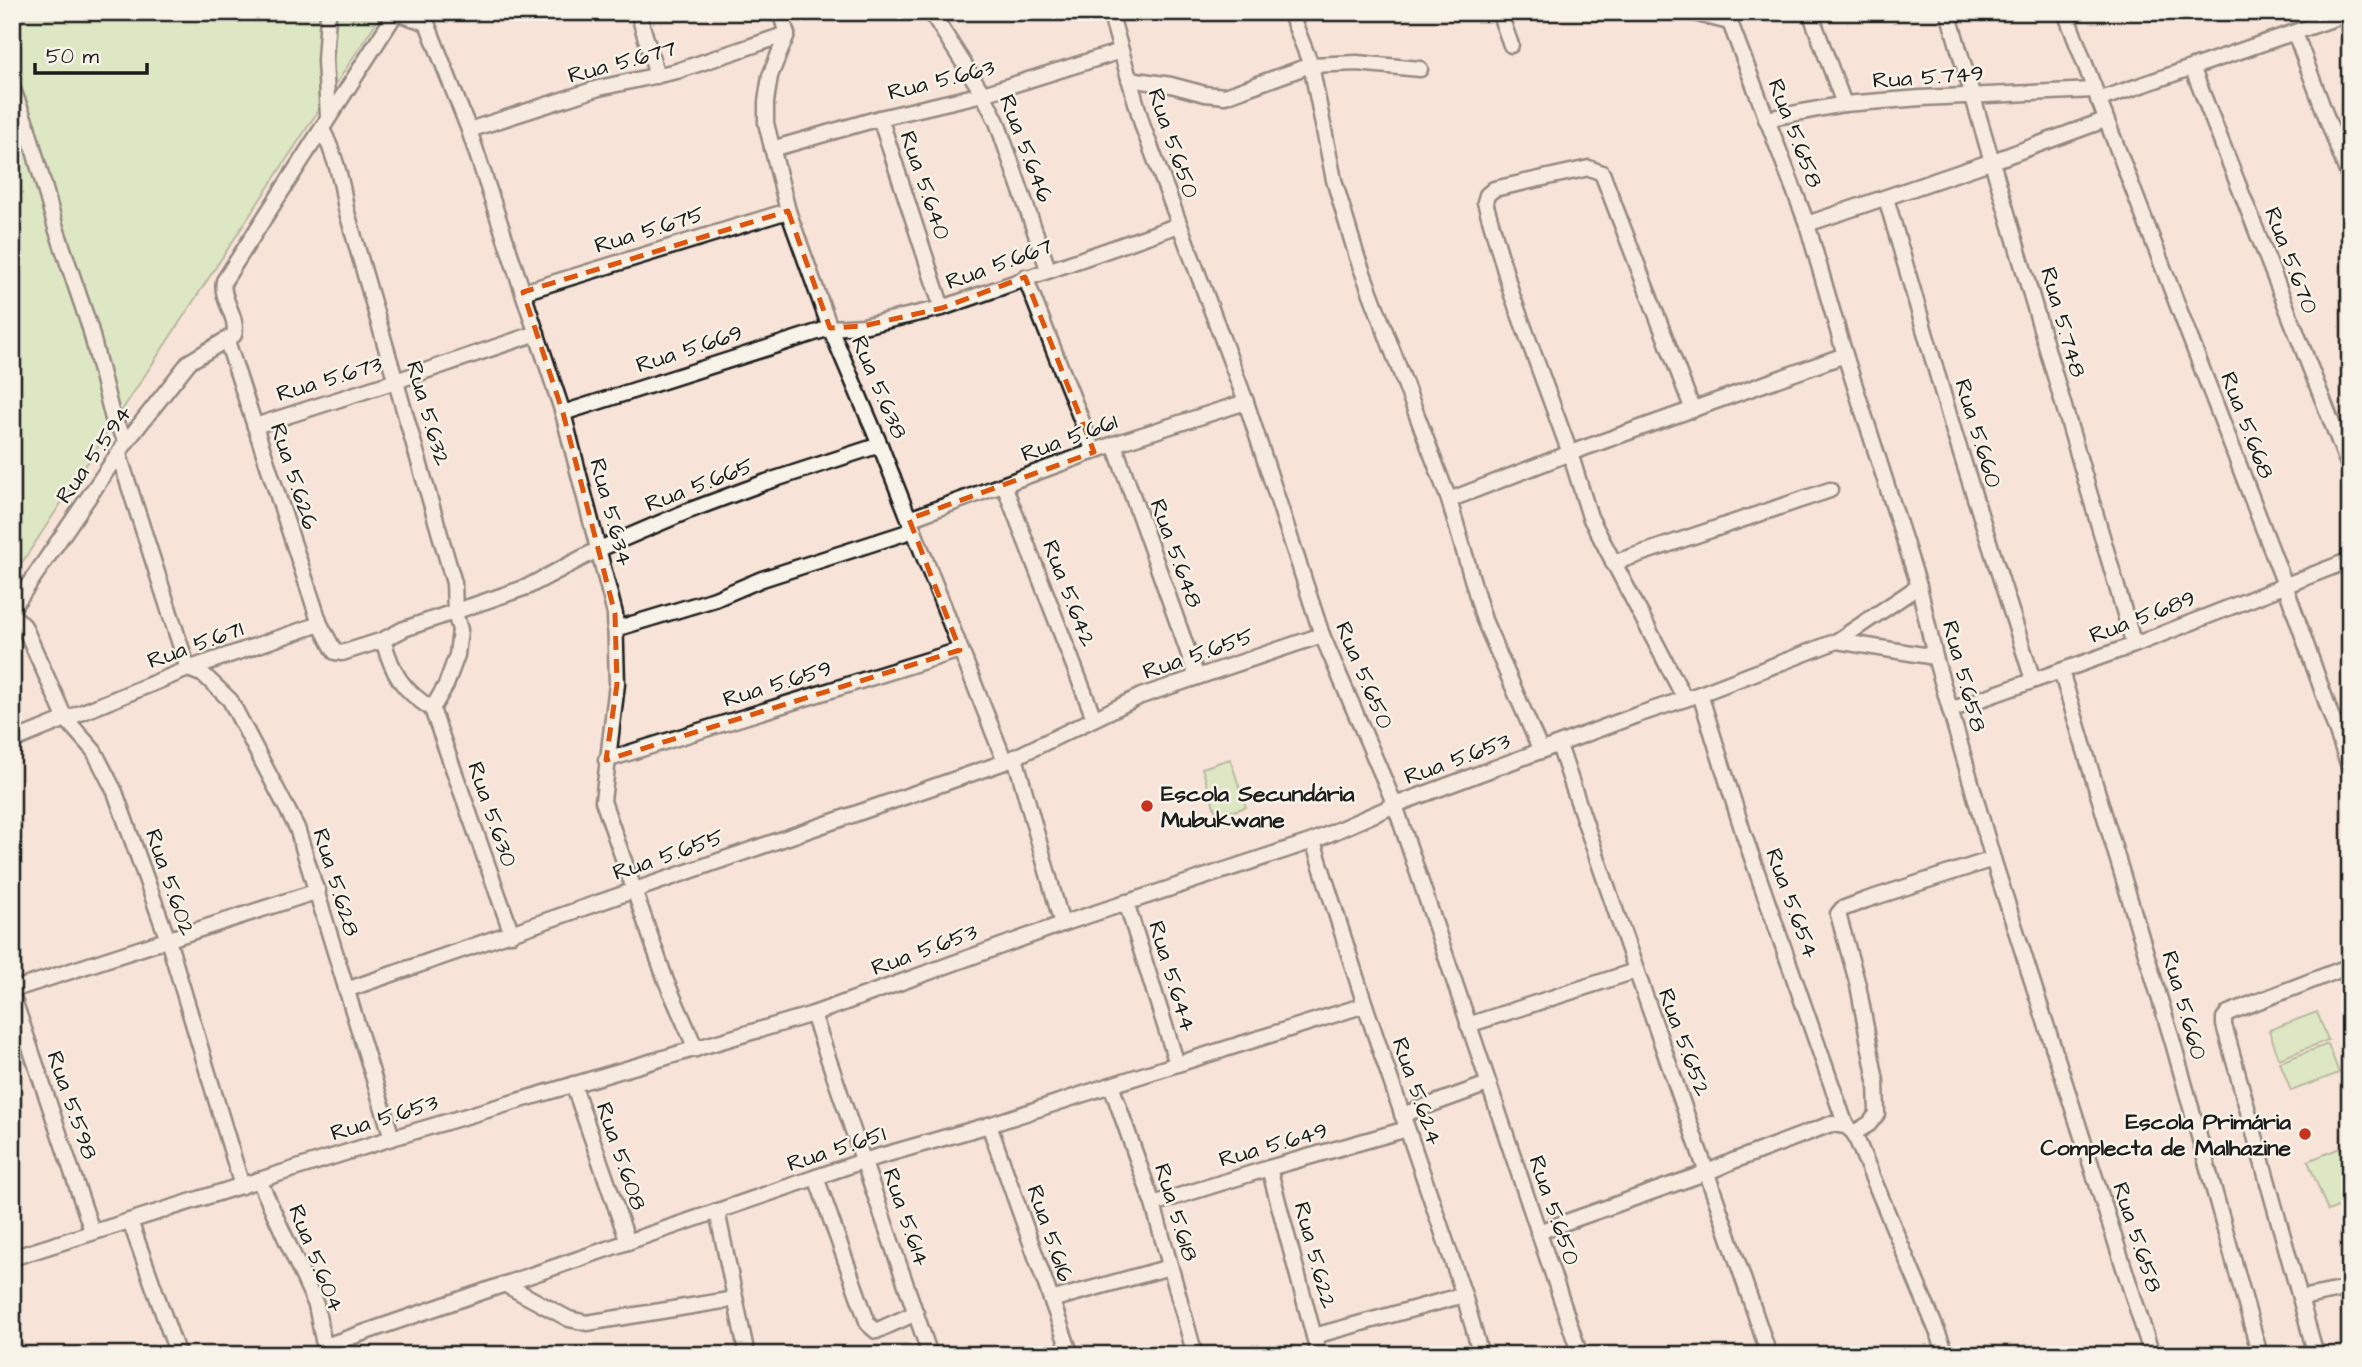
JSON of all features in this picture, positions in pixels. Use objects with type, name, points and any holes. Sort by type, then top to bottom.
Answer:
[{"type":"street","points":[[325,123],[327,12]]},
{"type":"street","points":[[638,12],[657,76]]},
{"type":"street","points":[[780,12],[787,34]]},
{"type":"street","name":"Rua 5.646","points":[[931,12],[983,94],[997,122],[1048,269]]},
{"type":"street","name":"Rua 5.650","points":[[1110,12],[1143,127],[1246,402],[1322,635],[1395,805],[1580,1355]]},
{"type":"street","points":[[1290,12],[1311,65],[1334,180],[1357,257],[1449,500],[1484,620],[1541,751]]},
{"type":"street","points":[[1499,12],[1511,46]]},
{"type":"street","points":[[1690,12],[1727,17]]},
{"type":"street","points":[[1810,12],[1844,104]]},
{"type":"street","name":"Rua 5.748","points":[[1948,12],[2134,645]]},
{"type":"street","points":[[2065,12],[2096,95]]},
{"type":"street","name":"Rua 5.749","points":[[1766,119],[1844,104],[1974,95],[2096,95],[2192,67],[2350,13]]},
{"type":"street","points":[[227,341],[236,331],[223,290],[224,281],[397,14]]},
{"type":"street","name":"Rua 5.634","points":[[397,14],[430,18],[563,413],[615,614],[617,684],[603,801],[666,981],[696,1049]]},
{"type":"street","name":"Rua 5.658","points":[[1727,17],[1807,224],[1845,355],[1919,586],[1935,657],[1993,859],[2152,1355]]},
{"type":"street","points":[[2295,33],[2350,180]]},
{"type":"street","name":"Rua 5.677","points":[[469,130],[599,88],[677,71],[787,34]]},
{"type":"street","name":"Rua 5.638","points":[[787,34],[770,76],[765,102],[766,123],[788,211],[830,327],[880,445],[960,650],[1010,759],[1062,924]]},
{"type":"street","name":"Rua 5.663","points":[[772,149],[880,118],[983,94],[1121,51]]},
{"type":"street","points":[[1129,79],[1225,96],[1311,65],[1357,63],[1420,69]]},
{"type":"street","name":"Rua 5.670","points":[[2192,67],[2350,469]]},
{"type":"street","points":[[12,88],[27,126],[56,228],[90,328],[113,419],[127,441]]},
{"type":"street","name":"Rua 5.668","points":[[2096,95],[2285,585],[2350,769]]},
{"type":"street","name":"Rua 5.640","points":[[880,118],[942,308]]},
{"type":"street","points":[[1807,224],[2105,120]]},
{"type":"street","name":"Rua 5.632","points":[[325,123],[342,180],[346,209],[454,583],[455,613],[460,630],[457,655],[446,685],[432,709]]},
{"type":"street","points":[[1685,699],[1590,517],[1570,453],[1512,295],[1485,202],[1487,195],[1494,189],[1589,168],[1602,173],[1693,410]]},
{"type":"street","name":"Rua 5.660","points":[[1886,198],[1954,432],[2033,680]]},
{"type":"street","name":"Rua 5.675","points":[[523,292],[788,211]]},
{"type":"street","name":"Rua 5.667","points":[[830,327],[863,326],[942,308],[1179,225]]},
{"type":"street","points":[[1026,277],[1094,452]]},
{"type":"street","name":"Rua 5.669","points":[[563,413],[830,327]]},
{"type":"street","name":"Rua 5.673","points":[[255,426],[537,332]]},
{"type":"street","name":"Rua 5.594","points":[[12,611],[127,441],[189,362],[227,341]]},
{"type":"street","name":"Rua 5.626","points":[[227,341],[320,624]]},
{"type":"street","points":[[1449,500],[1570,453],[1845,355]]},
{"type":"street","name":"Rua 5.661","points":[[615,629],[715,599],[1114,444],[1246,402]]},
{"type":"street","name":"Rua 5.648","points":[[1114,444],[1197,677]]},
{"type":"street","name":"Rua 5.665","points":[[383,640],[404,629],[527,587],[597,550],[688,511],[880,445]]},
{"type":"street","points":[[119,455],[188,669]]},
{"type":"street","name":"Rua 5.642","points":[[1004,485],[1094,718]]},
{"type":"street","points":[[1613,563],[1829,489]]},
{"type":"street","name":"Rua 5.689","points":[[1950,710],[2134,645],[2350,560]]},
{"type":"street","name":"Rua 5.653","points":[[12,1258],[392,1138],[813,1014],[1062,924],[1313,841],[1395,805],[1838,641],[1919,586]]},
{"type":"street","name":"Rua 5.602","points":[[12,611],[24,626],[65,718],[94,751],[115,792],[168,940],[242,1186]]},
{"type":"street","points":[[320,624],[335,652],[342,653],[383,640],[392,669],[412,696],[432,709]]},
{"type":"street","name":"Rua 5.671","points":[[12,741],[188,669],[320,624]]},
{"type":"street","name":"Rua 5.655","points":[[346,990],[1010,759],[1141,695],[1322,635]]},
{"type":"street","points":[[1838,641],[1935,657]]},
{"type":"street","name":"Rua 5.659","points":[[606,760],[960,650]]},
{"type":"street","name":"Rua 5.628","points":[[188,669],[204,675],[216,685],[239,714],[297,828],[392,1138]]},
{"type":"street","name":"Rua 5.660","points":[[2061,671],[2173,1043],[2260,1355]]},
{"type":"street","name":"Rua 5.654","points":[[1700,694],[1744,835],[1850,1130],[1947,1355]]},
{"type":"street","name":"Rua 5.630","points":[[432,709],[512,934]]},
{"type":"street","name":"Rua 5.652","points":[[1559,745],[1634,971],[1708,1172],[1769,1355]]},
{"type":"street","name":"Rua 5.624","points":[[1313,841],[1464,1295],[1481,1355]]},
{"type":"street","points":[[1538,1232],[1708,1172],[1831,1124],[1850,1130],[1869,1124],[1877,1114],[1876,1081],[1858,985],[1838,914],[1842,909],[1993,859]]},
{"type":"street","points":[[12,992],[318,891]]},
{"type":"street","name":"Rua 5.644","points":[[1126,902],[1177,1064]]},
{"type":"street","points":[[2316,1355],[2224,1018],[2228,1013],[2350,967]]},
{"type":"street","points":[[1468,1025],[1634,971]]},
{"type":"street","name":"Rua 5.598","points":[[12,992],[92,1231]]},
{"type":"street","name":"Rua 5.651","points":[[325,1350],[863,1161],[989,1125],[1366,1005]]},
{"type":"street","name":"Rua 5.614","points":[[813,1014],[930,1355]]},
{"type":"street","name":"Rua 5.608","points":[[573,1084],[628,1242]]},
{"type":"street","name":"Rua 5.618","points":[[1111,1084],[1153,1204],[1195,1355]]},
{"type":"street","name":"Rua 5.649","points":[[1153,1204],[1405,1122],[1488,1084]]},
{"type":"street","name":"Rua 5.616","points":[[989,1125],[1070,1355]]},
{"type":"street","name":"Rua 5.622","points":[[1269,1168],[1319,1355]]},
{"type":"street","points":[[816,1178],[872,1329],[876,1331],[916,1313]]},
{"type":"street","name":"Rua 5.604","points":[[259,1180],[316,1305],[325,1350]]},
{"type":"street","points":[[718,1211],[747,1355]]},
{"type":"street","points":[[130,1221],[178,1355]]},
{"type":"street","points":[[1051,1300],[1170,1267]]},
{"type":"street","points":[[506,1286],[569,1319],[587,1323],[735,1299]]},
{"type":"street","points":[[2301,1298],[2350,1288]]},
{"type":"street","points":[[1314,1336],[1464,1295]]},
{"type":"highlighted area","points":[[788,211],[830,328],[863,326],[942,308],[1025,277],[1094,452],[909,519],[960,650],[606,760],[617,684],[615,614],[563,413],[523,292]]},
{"type":"green space","points":[[12,12],[383,12],[12,578]]},
{"type":"green space","points":[[1230,759],[1246,807],[1217,816],[1202,768]]},
{"type":"green space","points":[[2317,1012],[2328,1040],[2279,1059],[2269,1030]]},
{"type":"green space","points":[[2328,1044],[2339,1073],[2291,1091],[2280,1062]]},
{"type":"green space","points":[[2350,1144],[2350,1202],[2328,1211],[2308,1161]]},
{"type":"place","name":"Escola Secundária Mubukwane","points":[[1147,806]]},
{"type":"place","name":"Escola Primária Complecta de Malhazine","points":[[2305,1134]]}]
